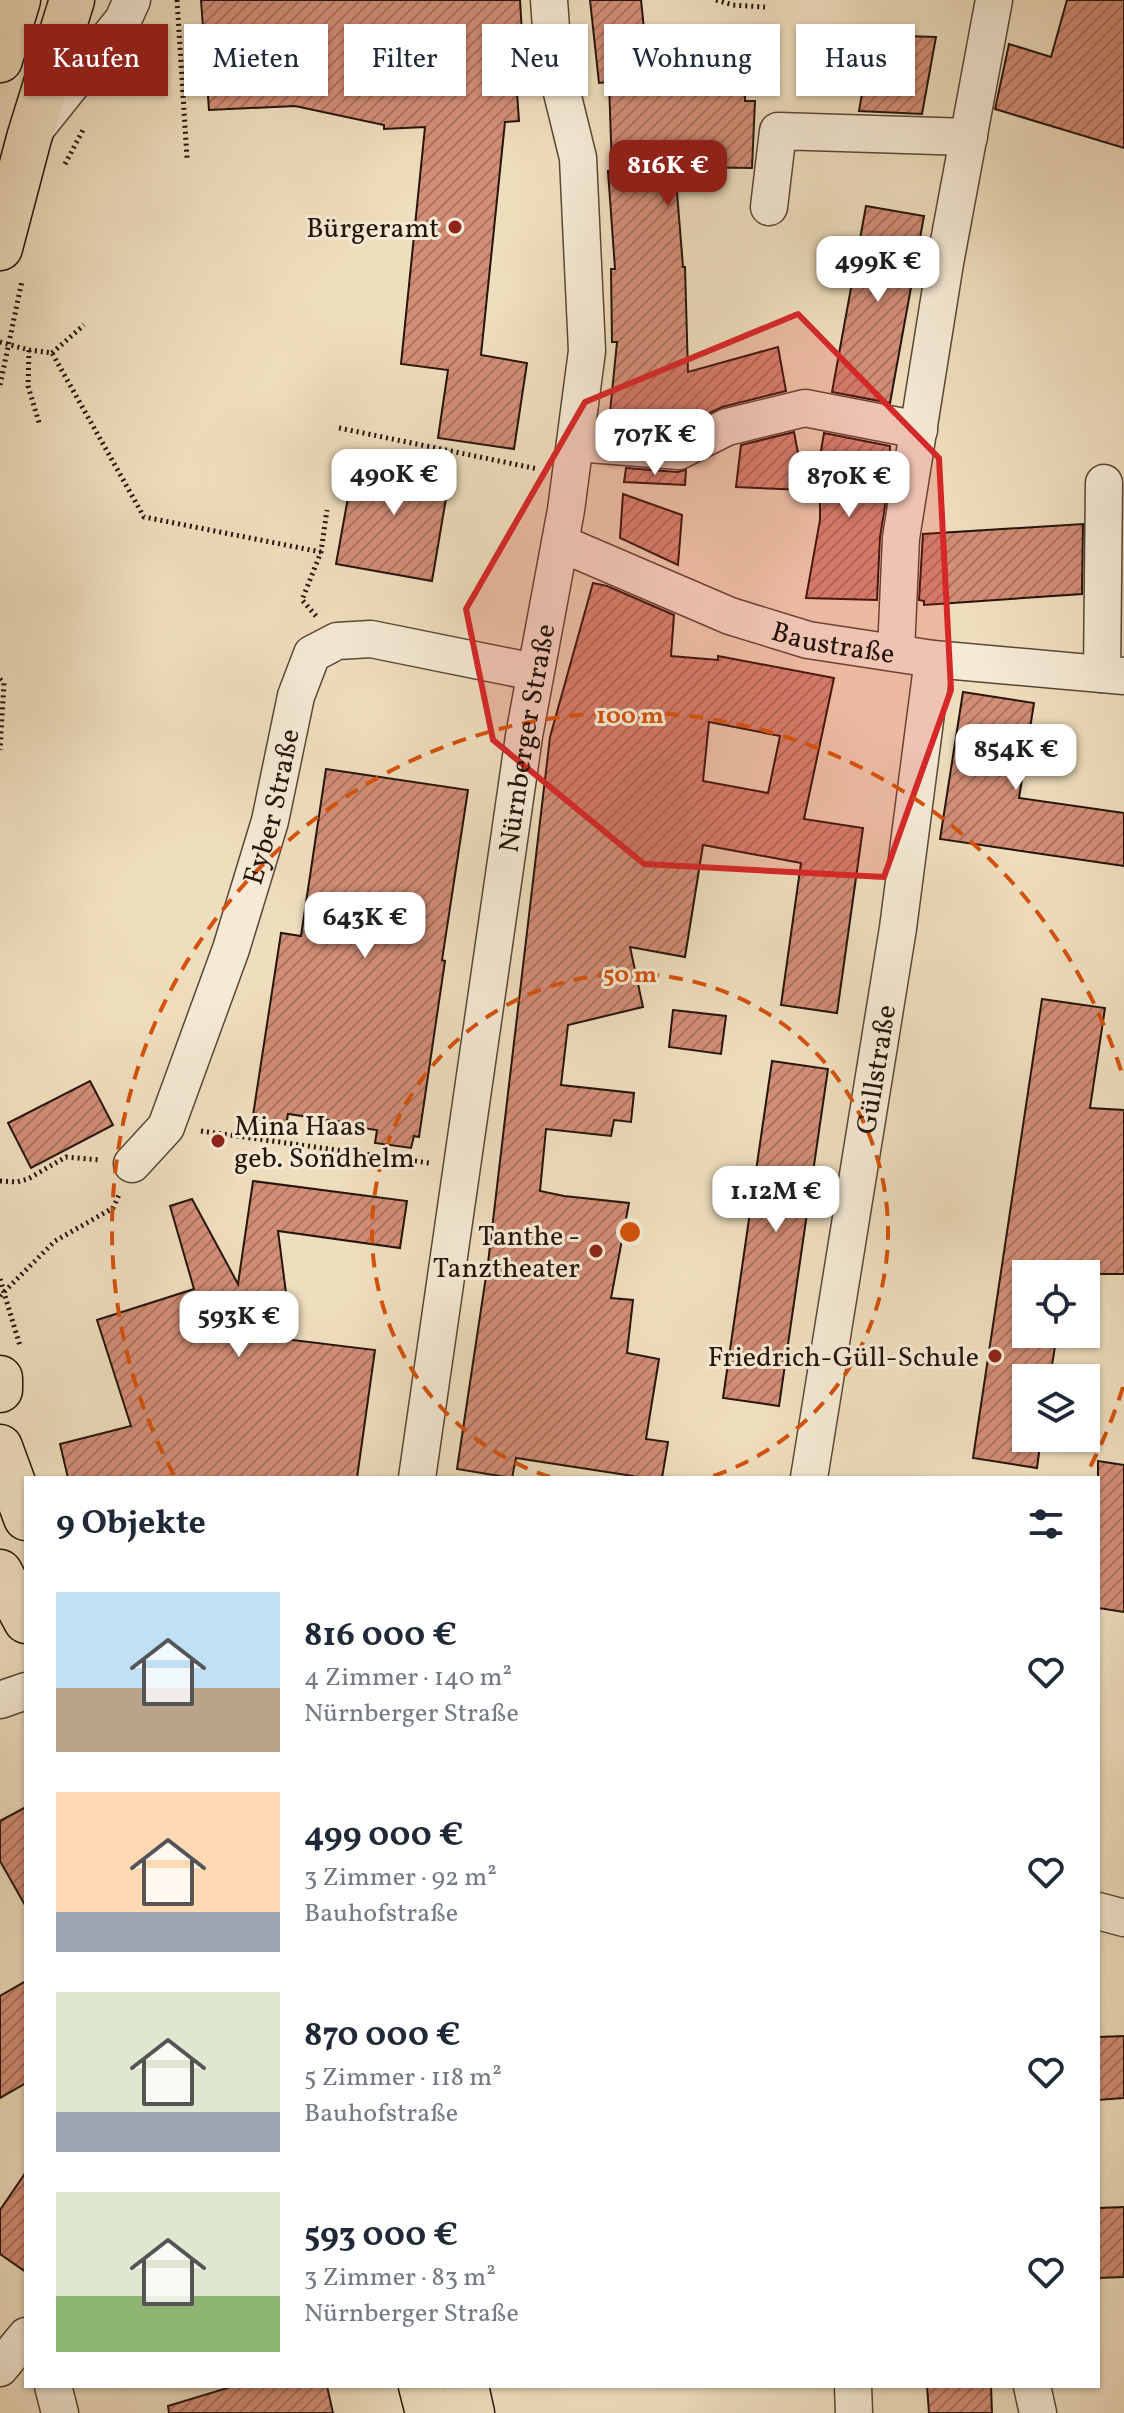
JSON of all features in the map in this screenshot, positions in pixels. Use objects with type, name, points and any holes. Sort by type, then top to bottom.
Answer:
[{"type":"main road","points":[[0,60],[18,0]]},
{"type":"main road","points":[[12,261],[29,138],[72,0]]},
{"type":"main road","points":[[0,1378],[0,1390]]},
{"type":"main road","points":[[0,1447],[24,1513]]},
{"type":"main road","points":[[0,1572],[24,1617]]},
{"type":"main road","points":[[422,2388],[428,2413]]},
{"type":"main road","points":[[466,2388],[472,2413]]},
{"type":"street","name":"Nürnberger Straße","points":[[417,1476],[534,672],[560,543],[587,351],[578,158],[553,56],[549,0]]},
{"type":"street","points":[[896,652],[901,538],[945,263],[994,0]]},
{"type":"street","points":[[29,138],[127,10]]},
{"type":"street","points":[[769,207],[778,131],[969,137]]},
{"type":"street","points":[[573,459],[679,451],[727,427],[805,408],[919,430]]},
{"type":"street","points":[[1104,483],[1113,675]]},
{"type":"street","name":"Baustraße","points":[[560,543],[730,616],[808,640],[933,659],[1113,675]]},
{"type":"street","points":[[337,641],[371,639],[534,672]]},
{"type":"street","name":"Eyber Straße","points":[[132,1164],[166,1127],[240,921],[270,821],[296,696],[312,654],[337,641]]},
{"type":"street","name":"Güllstraße","points":[[809,1476],[898,928],[933,659]]},
{"type":"street","points":[[0,1700],[24,1692]]},
{"type":"street","points":[[1100,1912],[1124,1918]]},
{"type":"street","points":[[0,2368],[24,2338]]},
{"type":"street","points":[[54,2388],[60,2413]]},
{"type":"street","points":[[853,2388],[854,2413]]},
{"type":"street","points":[[1032,2388],[1038,2413]]},
{"type":"path","points":[[177,0],[187,158]]},
{"type":"path","points":[[716,0],[733,5],[765,7]]},
{"type":"path","points":[[58,177],[87,123]]},
{"type":"path","points":[[0,385],[7,344],[12,261]]},
{"type":"path","points":[[0,342],[52,353],[84,325]]},
{"type":"path","points":[[29,350],[28,386],[40,426]]},
{"type":"path","points":[[52,353],[144,517],[321,552]]},
{"type":"path","points":[[339,428],[433,449],[573,459]]},
{"type":"path","points":[[327,510],[321,552],[302,600],[337,641]]},
{"type":"path","points":[[0,679],[4,683],[0,750]]},
{"type":"path","points":[[166,1127],[461,1167]]},
{"type":"path","points":[[0,1181],[28,1179],[66,1157],[132,1164],[113,1208],[55,1241],[0,1296]]},
{"type":"highlighted area","points":[[798,314],[939,458],[951,690],[884,877],[644,864],[493,740],[466,609],[585,402]]},
{"type":"building","points":[[201,0],[520,0],[521,24],[482,24],[482,96],[517,96],[519,121],[505,122],[481,355],[527,363],[514,449],[438,438],[448,370],[401,364],[425,127],[384,129],[384,125],[295,106],[209,110],[208,96],[328,96],[328,24],[203,24]]},
{"type":"building","points":[[590,0],[641,0],[643,24],[604,24],[604,82],[599,83]]},
{"type":"building","points":[[1067,0],[1124,0],[1124,148],[995,109],[1009,44],[1051,57]]},
{"type":"building","points":[[915,36],[936,37],[922,114],[859,111],[862,96],[915,96]]},
{"type":"building","points":[[609,96],[745,96],[745,101],[755,101],[752,168],[675,167],[685,267],[688,372],[778,347],[786,391],[722,407],[675,430],[609,422],[617,342],[612,342],[611,269],[615,269],[608,171],[612,171]]},
{"type":"building","points":[[866,206],[924,216],[890,403],[832,392]]},
{"type":"building","points":[[794,432],[805,490],[736,487],[741,445]]},
{"type":"building","points":[[824,433],[890,446],[877,600],[806,598],[820,520],[820,491],[814,491]]},
{"type":"building","points":[[356,453],[451,469],[432,581],[336,564]]},
{"type":"building","points":[[626,468],[686,470],[685,485],[624,482]]},
{"type":"building","points":[[623,494],[682,515],[678,565],[620,538]]},
{"type":"building","points":[[1083,524],[1082,594],[924,605],[924,601],[919,600],[923,534]]},
{"type":"building","points":[[593,583],[674,615],[671,656],[718,660],[718,656],[834,678],[804,819],[863,828],[837,1013],[781,1005],[801,863],[703,845],[685,957],[630,947],[643,1007],[568,1025],[561,1085],[634,1093],[631,1122],[614,1120],[611,1136],[546,1129],[540,1191],[629,1203],[611,1298],[633,1300],[627,1353],[659,1359],[646,1439],[668,1442],[662,1476],[633,1476],[516,1458],[512,1476],[457,1469],[488,1263],[550,737]],"holes":[[[709,722],[780,736],[768,793],[703,781]]]},
{"type":"building","points":[[963,692],[1034,703],[1019,798],[1124,813],[1124,866],[940,839]]},
{"type":"building","points":[[326,769],[468,790],[419,1137],[414,1136],[411,1148],[375,1143],[377,1130],[362,1128],[363,1125],[288,1114],[286,1127],[252,1122],[281,933],[301,936]]},
{"type":"building","points":[[1042,999],[1105,1008],[1090,1108],[1124,1110],[1124,1274],[1100,1274],[1100,1260],[1012,1260],[1012,1348],[1055,1348],[1052,1364],[1012,1364],[1012,1452],[1039,1452],[1037,1468],[973,1458]]},
{"type":"building","points":[[673,1010],[726,1016],[721,1054],[669,1047]]},
{"type":"building","points":[[772,1061],[828,1069],[779,1406],[723,1398]]},
{"type":"building","points":[[90,1081],[113,1125],[31,1168],[8,1123]]},
{"type":"building","points":[[253,1181],[407,1201],[400,1248],[278,1231],[286,1293],[204,1329],[375,1350],[357,1476],[68,1476],[60,1444],[131,1426],[97,1320],[194,1289],[170,1206],[192,1199],[238,1284]]},
{"type":"building","points":[[1098,1461],[1124,1465],[1124,1612],[1100,1608]]},
{"type":"building","points":[[24,1808],[24,1903],[0,1861],[0,1821]]},
{"type":"building","points":[[24,1982],[24,2084],[0,2098],[0,1996]]},
{"type":"building","points":[[1124,2036],[1124,2098],[1100,2100],[1100,2037]]},
{"type":"building","points":[[24,2175],[24,2271],[0,2254],[0,2210]]},
{"type":"building","points":[[1124,2207],[1124,2277],[1100,2278],[1100,2208]]},
{"type":"building","points":[[227,2388],[327,2388],[333,2413],[169,2413],[168,2406]]},
{"type":"building","points":[[927,2388],[991,2388],[992,2413],[929,2413]]},
{"type":"place","name":"Bürgeramt","points":[[455,227]]},
{"type":"place","name":"Mina Haas geb. Sondhelm","points":[[218,1141]]},
{"type":"place","name":"Tanthe - Tanztheater","points":[[596,1251]]},
{"type":"place","name":"Friedrich-Güll-Schule","points":[[995,1356]]}]
